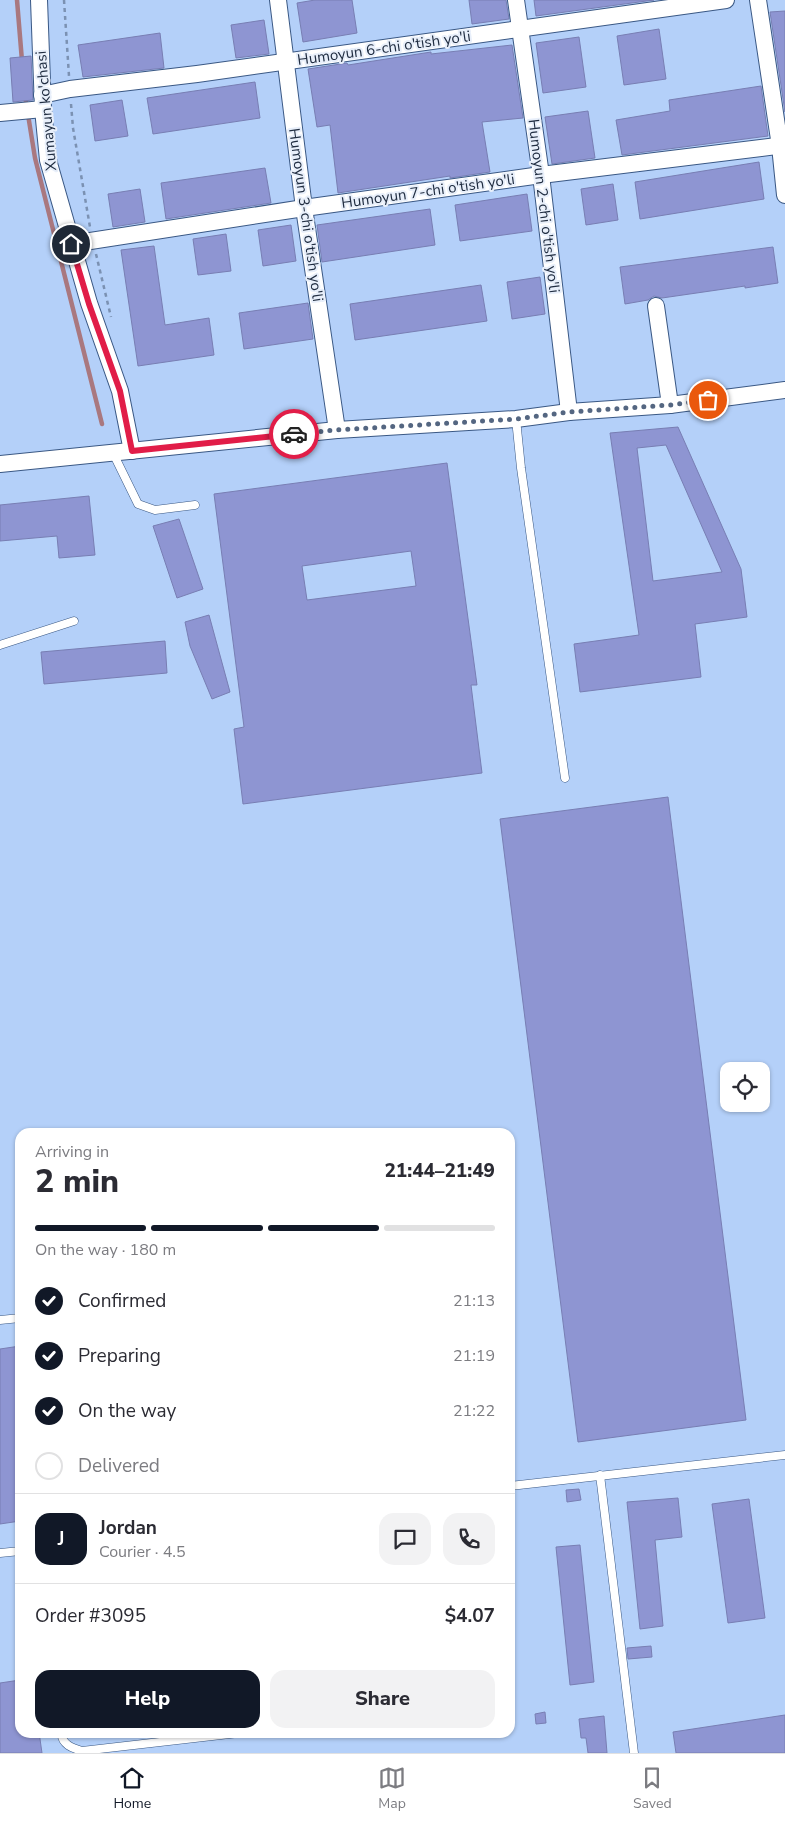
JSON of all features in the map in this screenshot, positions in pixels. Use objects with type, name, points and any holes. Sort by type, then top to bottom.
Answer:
[{"type":"street","name":"Xumayun ko'chasi","points":[[39,0],[42,102],[48,160],[89,304],[120,391],[132,451]]},
{"type":"street","name":"Humoyun 3-chi o'tish yo'li","points":[[278,0],[304,208],[336,430]]},
{"type":"street","name":"Humoyun 2-chi o'tish yo'li","points":[[516,0],[541,176],[569,412]]},
{"type":"street","name":"Humoyun 6-chi o'tish yo'li","points":[[0,113],[42,102],[70,89],[726,0]]},
{"type":"street","points":[[758,0],[782,145],[785,195]]},
{"type":"street","name":"Humoyun 7-chi o'tish yo'li","points":[[71,244],[304,208],[782,145]]},
{"type":"street","points":[[656,306],[670,405]]},
{"type":"street","points":[[0,464],[336,430],[516,419],[569,412],[670,405],[785,390]]},
{"type":"lane","points":[[516,419],[521,468],[565,778]]},
{"type":"lane","points":[[113,453],[138,504],[155,510],[195,505]]},
{"type":"lane","points":[[0,645],[74,621]]},
{"type":"lane","points":[[0,1320],[15,1318]]},
{"type":"lane","points":[[515,1485],[785,1455]]},
{"type":"lane","points":[[600,1475],[634,1753]]},
{"type":"lane","points":[[0,1554],[15,1552]]},
{"type":"lane","points":[[61,1738],[69,1747],[82,1751],[196,1738]]},
{"type":"building","points":[[315,0],[352,0],[357,33],[303,42],[297,3]]},
{"type":"building","points":[[469,0],[506,0],[509,19],[472,24]]},
{"type":"building","points":[[534,0],[654,0],[536,16]]},
{"type":"building","points":[[785,11],[785,112],[770,12]]},
{"type":"building","points":[[264,20],[269,54],[236,58],[231,25]]},
{"type":"building","points":[[659,29],[666,79],[624,85],[617,36]]},
{"type":"building","points":[[160,33],[164,68],[83,77],[78,45]]},
{"type":"building","points":[[579,37],[586,87],[543,93],[536,43]]},
{"type":"building","points":[[512,45],[523,118],[482,122],[490,172],[450,178],[450,176],[338,193],[330,125],[317,127],[308,69],[347,63],[348,65],[431,52],[431,54]]},
{"type":"building","points":[[31,56],[33,100],[13,102],[10,58]]},
{"type":"building","points":[[255,82],[260,118],[153,134],[147,98]]},
{"type":"building","points":[[761,86],[768,136],[622,155],[616,120],[670,111],[669,100]]},
{"type":"building","points":[[122,100],[128,136],[95,141],[90,105]]},
{"type":"building","points":[[588,111],[595,158],[552,164],[545,117]]},
{"type":"building","points":[[759,162],[764,199],[640,219],[635,182]]},
{"type":"building","points":[[265,168],[271,203],[166,219],[161,183]]},
{"type":"building","points":[[613,184],[618,220],[586,225],[581,189]]},
{"type":"building","points":[[140,189],[145,222],[113,227],[108,194]]},
{"type":"building","points":[[527,194],[532,231],[460,241],[455,205]]},
{"type":"building","points":[[430,209],[435,245],[322,262],[317,225]]},
{"type":"building","points":[[291,225],[296,261],[263,266],[258,230]]},
{"type":"building","points":[[226,234],[231,271],[198,275],[193,239]]},
{"type":"building","points":[[154,246],[165,325],[209,318],[214,355],[138,366],[121,250]]},
{"type":"building","points":[[773,247],[778,283],[662,298],[654,296],[648,300],[625,304],[620,267]]},
{"type":"building","points":[[540,277],[545,314],[512,319],[507,282]]},
{"type":"building","points":[[481,285],[487,321],[355,340],[350,304]]},
{"type":"building","points":[[308,303],[313,339],[244,349],[239,313]]},
{"type":"building","points":[[678,427],[741,569],[747,617],[695,624],[701,677],[580,692],[574,644],[639,635],[610,433]],"holes":[[[666,445],[722,572],[653,581],[637,448]]]},
{"type":"building","points":[[447,463],[477,685],[471,685],[482,773],[243,804],[234,729],[244,727],[214,494]],"holes":[[[411,551],[416,586],[307,600],[302,566]]]},
{"type":"building","points":[[89,496],[95,555],[59,558],[57,536],[0,541],[0,505]]},
{"type":"building","points":[[179,519],[203,589],[177,598],[153,526]]},
{"type":"building","points":[[209,615],[230,692],[212,699],[190,646],[185,622]]},
{"type":"building","points":[[165,641],[167,673],[44,684],[41,652]]},
{"type":"building","points":[[668,797],[746,1420],[578,1442],[500,819]]},
{"type":"building","points":[[15,1347],[15,1522],[0,1524],[0,1349]]},
{"type":"building","points":[[579,1489],[581,1500],[567,1502],[566,1490]]},
{"type":"building","points":[[678,1498],[682,1537],[655,1540],[663,1626],[640,1629],[627,1502]]},
{"type":"building","points":[[749,1499],[765,1618],[728,1623],[712,1504]]},
{"type":"building","points":[[580,1545],[594,1682],[570,1685],[556,1547]]},
{"type":"building","points":[[651,1646],[652,1657],[628,1659],[627,1648]]},
{"type":"building","points":[[15,1681],[15,1738],[40,1738],[42,1753],[0,1753],[0,1683]]},
{"type":"building","points":[[545,1712],[546,1723],[536,1724],[535,1714]]},
{"type":"building","points":[[785,1715],[785,1753],[676,1753],[673,1732]]},
{"type":"building","points":[[604,1716],[607,1753],[588,1753],[586,1738],[581,1738],[579,1719]]},
{"type":"waterway","points":[[17,0],[22,61]]},
{"type":"waterway","points":[[25,96],[35,158],[102,424]]},
{"type":"way so far","points":[[294,434],[516,419],[569,412],[670,405],[708,400]]},
{"type":"route","points":[[71,244],[89,304],[120,391],[132,451],[294,434]]}]
